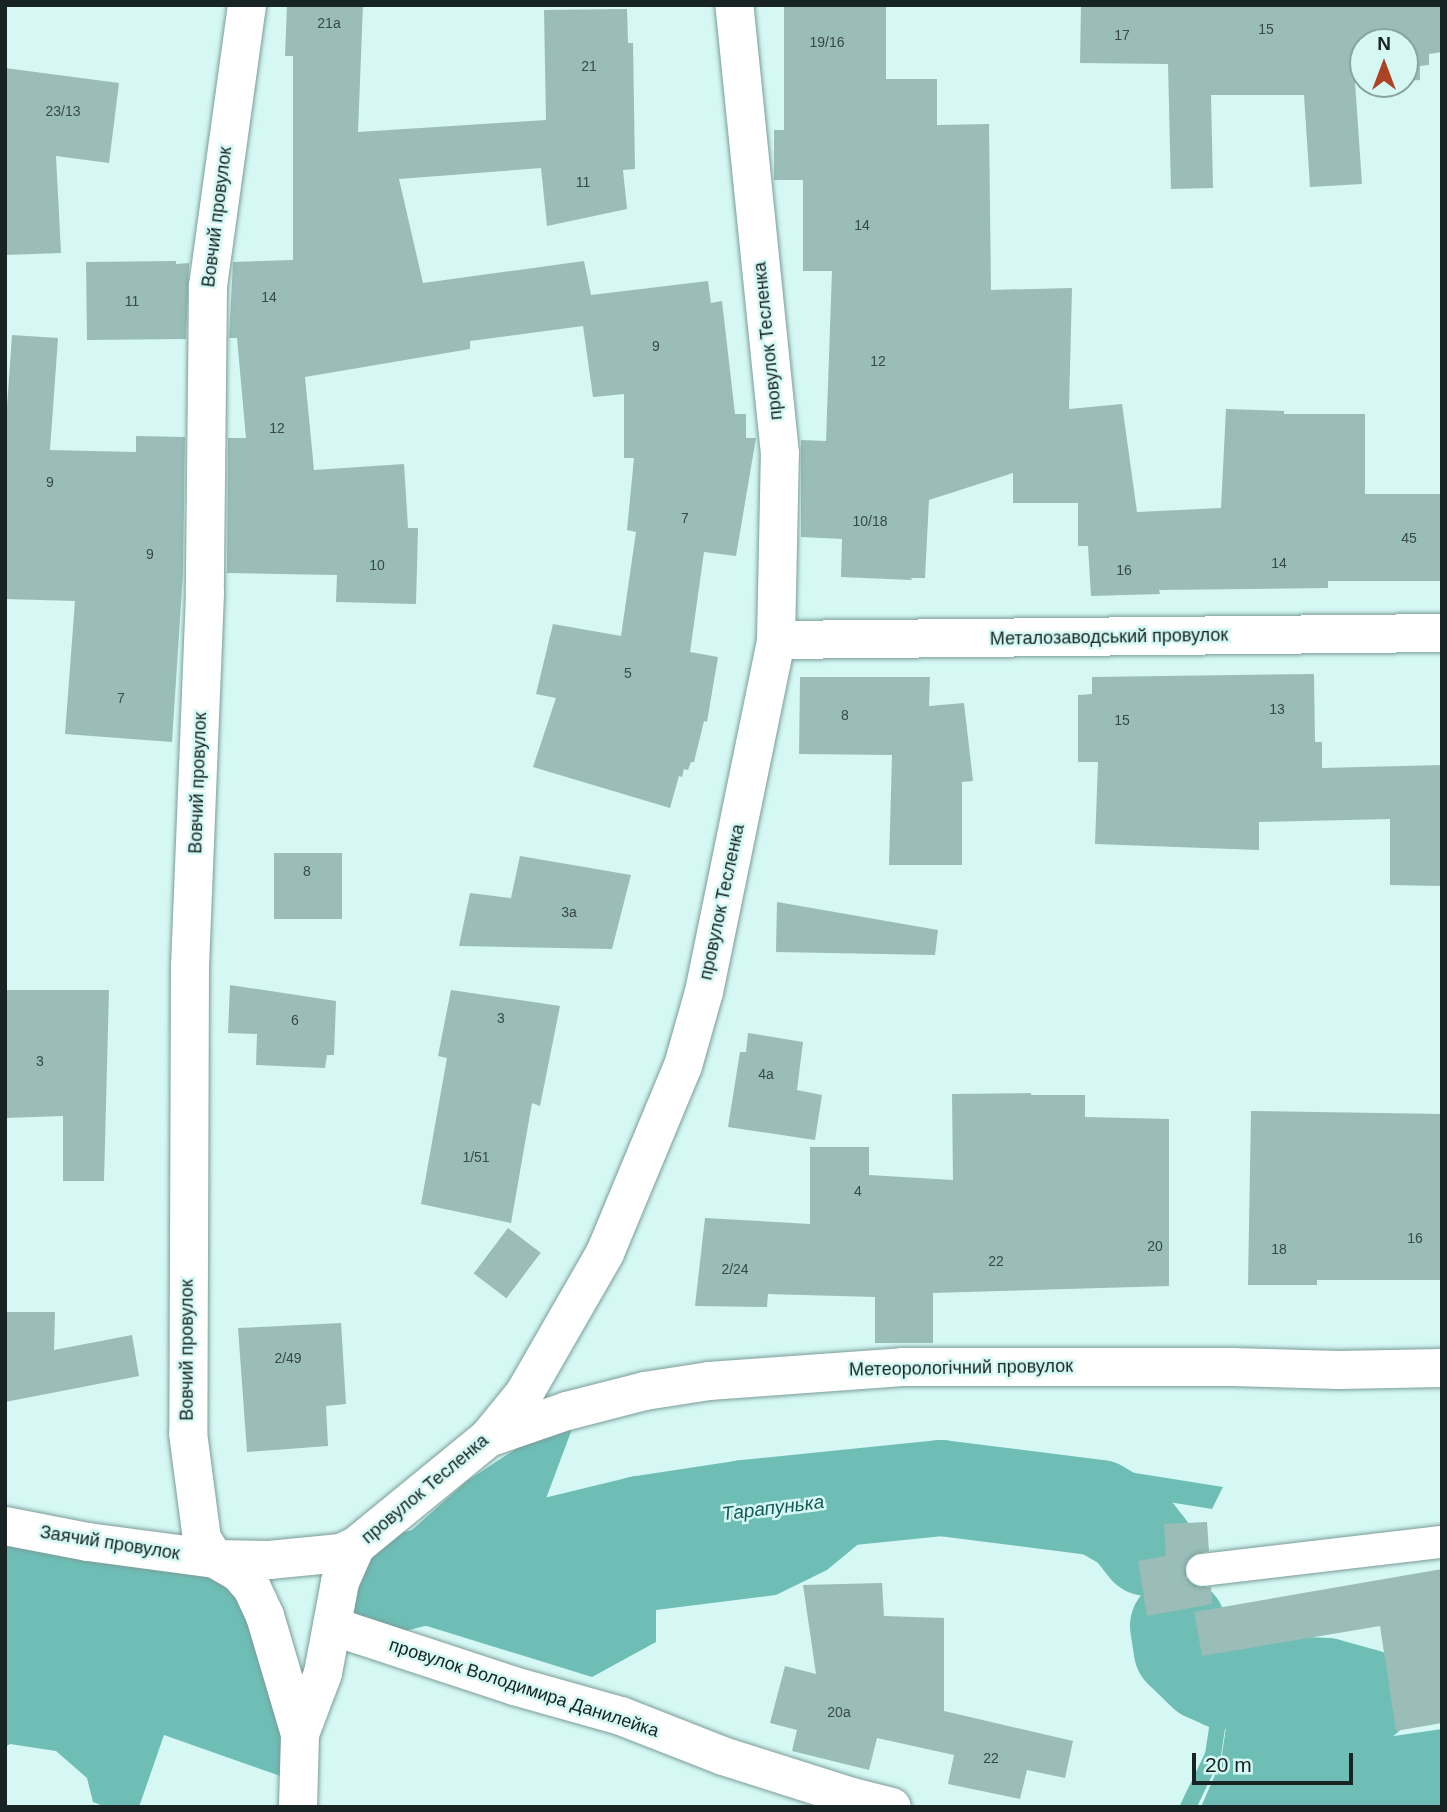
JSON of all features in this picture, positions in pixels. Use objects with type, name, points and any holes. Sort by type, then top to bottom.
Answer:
[{"type":"street","name":"Вовчий провулок","points":[[215,1559],[202,1539],[196,1512],[188,1433],[190,966],[205,593],[208,286],[247,5]]},
{"type":"street","name":"провулок Тесленка","points":[[215,1559],[318,1558],[341,1553],[356,1546],[488,1438],[524,1394],[605,1253],[682,1066],[704,992],[776,640],[780,454],[734,5]]},
{"type":"street","name":"Металозаводський провулок","points":[[776,640],[1442,633]]},
{"type":"street","name":"Метеорологічний провулок","points":[[488,1438],[567,1411],[645,1391],[709,1381],[889,1367],[1164,1366],[1339,1370],[1442,1368]]},
{"type":"street","name":"Заячий провулок","points":[[5,1526],[88,1542],[215,1559]]},
{"type":"street","points":[[300,1734],[323,1673],[340,1582],[356,1546]]},
{"type":"street","points":[[215,1559],[239,1573],[257,1597],[265,1616],[300,1734],[298,1807]]},
{"type":"street","name":"провулок Володимира Данилейка","points":[[332,1626],[502,1682],[621,1716],[723,1756],[892,1807]]},
{"type":"lane","points":[[1202,1570],[1442,1542]]},
{"type":"shaded area","points":[[572,1429],[544,1504],[616,1510],[864,1475],[1060,1461],[1223,1487],[1212,1509],[1144,1498],[1098,1525],[935,1512],[879,1527],[827,1570],[776,1595],[656,1610],[656,1642],[592,1677],[375,1610],[404,1537],[467,1481],[531,1439]]},
{"type":"shaded area","points":[[5,1538],[209,1572],[240,1594],[279,1704],[286,1778],[164,1735],[139,1807],[106,1807],[93,1802],[87,1778],[56,1751],[10,1744],[5,1747]]},
{"type":"shaded area","points":[[1277,1663],[1316,1667],[1349,1682],[1373,1739],[1442,1729],[1442,1807],[1201,1807],[1221,1761],[1228,1714],[1203,1687],[1215,1665]]},
{"type":"building","points":[[287,5],[363,5],[358,132],[546,120],[544,10],[627,9],[628,43],[633,43],[635,169],[623,170],[627,209],[547,226],[541,168],[399,179],[423,283],[584,261],[591,295],[708,281],[711,303],[722,301],[735,414],[746,414],[746,438],[756,438],[736,556],[704,552],[690,652],[718,657],[707,722],[704,721],[694,762],[691,762],[688,770],[684,769],[682,777],[679,776],[670,808],[533,767],[556,698],[536,694],[553,624],[621,636],[636,532],[627,530],[634,458],[624,458],[624,394],[593,397],[583,326],[470,341],[470,349],[305,377],[314,470],[404,464],[408,528],[418,528],[416,604],[336,602],[337,575],[227,573],[228,438],[246,438],[237,338],[229,338],[233,262],[293,260],[293,56],[285,56]]},
{"type":"building","points":[[784,5],[886,6],[886,79],[937,79],[937,125],[989,124],[991,290],[1072,288],[1069,409],[1122,404],[1137,512],[1221,508],[1226,409],[1284,411],[1284,414],[1365,414],[1365,494],[1442,494],[1442,581],[1328,581],[1328,588],[1159,590],[1160,594],[1091,596],[1088,546],[1078,546],[1078,503],[1013,503],[1013,473],[929,500],[925,578],[911,578],[912,580],[841,577],[842,539],[801,537],[801,440],[826,441],[832,271],[803,271],[803,180],[774,180],[774,130],[784,130]]},
{"type":"building","points":[[1081,5],[1442,5],[1442,52],[1429,54],[1429,65],[1420,66],[1420,80],[1419,28],[1349,28],[1349,98],[1356,98],[1362,184],[1310,187],[1304,95],[1211,95],[1213,188],[1171,189],[1168,64],[1080,63]]},
{"type":"building","points":[[5,68],[119,83],[109,163],[56,156],[61,253],[5,255]]},
{"type":"building","points":[[176,261],[176,264],[189,263],[186,339],[87,340],[86,262]]},
{"type":"building","points":[[12,335],[58,338],[50,450],[136,452],[136,436],[185,437],[183,572],[172,742],[65,734],[75,601],[5,599],[6,420]]},
{"type":"building","points":[[1314,674],[1315,742],[1322,742],[1322,768],[1442,765],[1442,886],[1390,885],[1390,819],[1259,822],[1259,850],[1095,844],[1098,762],[1078,762],[1078,695],[1092,694],[1092,677]]},
{"type":"building","points":[[800,677],[930,677],[929,706],[964,703],[973,781],[962,782],[962,865],[889,865],[892,755],[799,754]]},
{"type":"building","points":[[274,853],[342,853],[342,919],[274,919]]},
{"type":"building","points":[[520,856],[631,875],[612,949],[459,946],[470,893],[511,898]]},
{"type":"building","points":[[777,902],[938,930],[935,955],[776,952]]},
{"type":"building","points":[[230,985],[336,1001],[334,1055],[327,1055],[325,1068],[256,1065],[257,1034],[228,1033]]},
{"type":"building","points":[[5,990],[109,990],[104,1181],[63,1181],[63,1116],[5,1118]]},
{"type":"building","points":[[451,990],[560,1006],[540,1106],[532,1103],[511,1223],[421,1204],[447,1058],[438,1056]]},
{"type":"building","points":[[748,1033],[803,1042],[797,1090],[822,1095],[815,1140],[728,1127],[740,1052],[746,1052]]},
{"type":"building","points":[[952,1094],[1085,1095],[1085,1117],[1169,1119],[1169,1286],[933,1293],[933,1343],[875,1343],[875,1297],[768,1294],[767,1307],[695,1306],[705,1218],[810,1224],[810,1147],[869,1147],[869,1175],[953,1180]]},
{"type":"building","points":[[1251,1111],[1442,1114],[1442,1280],[1317,1280],[1317,1285],[1248,1285]]},
{"type":"building","points":[[508,1228],[541,1253],[506,1298],[474,1274]]},
{"type":"building","points":[[5,1312],[55,1312],[54,1350],[132,1335],[139,1376],[5,1402]]},
{"type":"building","points":[[341,1323],[346,1404],[326,1406],[328,1446],[247,1452],[238,1328]]},
{"type":"building","points":[[1207,1522],[1209,1551],[1191,1556],[1184,1571],[1187,1580],[1194,1587],[1211,1587],[1212,1604],[1147,1616],[1138,1561],[1166,1556],[1164,1524]]},
{"type":"building","points":[[1442,1569],[1442,1723],[1396,1731],[1380,1626],[1202,1656],[1194,1612]]},
{"type":"building","points":[[882,1583],[884,1616],[944,1618],[944,1711],[1073,1741],[1065,1778],[1027,1770],[1020,1799],[948,1784],[954,1755],[877,1738],[869,1770],[792,1751],[797,1730],[770,1723],[785,1666],[816,1674],[803,1585]]},
{"type":"waterway","name":"Тарапунька","points":[[390,1585],[640,1524],[744,1508],[941,1488],[1099,1508],[1130,1526],[1147,1548]]},
{"type":"waterway","name":"Тарапунька","points":[[1178,1626],[1182,1650],[1206,1673],[1224,1681],[1326,1686],[1366,1697]]},
{"type":"waterway","points":[[1188,1807],[1213,1755],[1224,1681]]}]
